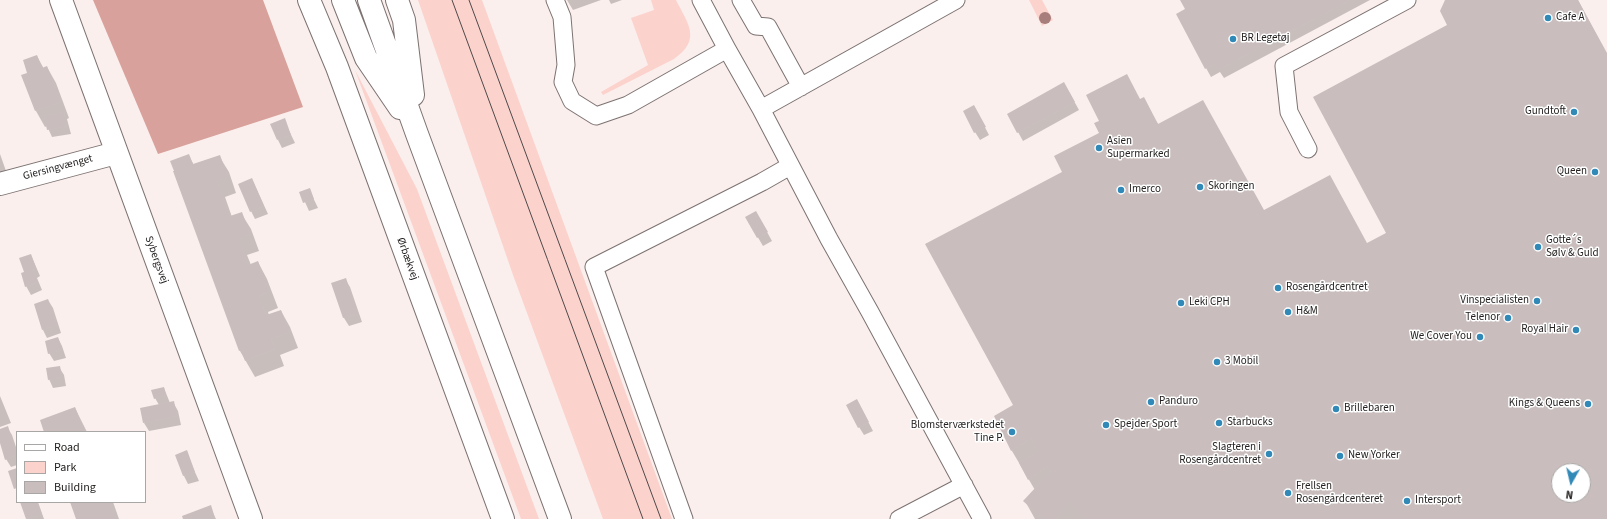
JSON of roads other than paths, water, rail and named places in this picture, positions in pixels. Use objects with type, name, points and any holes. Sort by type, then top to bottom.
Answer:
[{"type":"main road","name":"Sybergsvej","points":[[61,0],[251,519]]},
{"type":"main road","name":"Ørbækvej","points":[[309,0],[337,67],[503,519]]},
{"type":"main road","points":[[343,0],[366,58],[417,134]]},
{"type":"main road","points":[[369,0],[417,134],[560,519]]},
{"type":"main road","points":[[397,0],[404,20],[417,134]]},
{"type":"main road","name":"Giersingvænget","points":[[0,184],[116,153]]},
{"type":"lane","points":[[555,0],[562,17],[566,65],[563,82],[572,101],[596,116],[628,105],[727,49]]},
{"type":"lane","points":[[701,0],[761,108],[790,166],[982,519]]},
{"type":"lane","points":[[741,0],[756,26],[768,26],[801,87]]},
{"type":"lane","points":[[761,108],[956,0]]},
{"type":"lane","points":[[1308,149],[1289,112],[1284,66],[1407,0]]},
{"type":"lane","points":[[684,519],[594,267],[762,182],[790,166]]},
{"type":"lane","points":[[899,519],[964,485]]},
{"type":"tram line","points":[[452,0],[643,519]]},
{"type":"tram line","points":[[469,0],[661,519]]},
{"type":"place","name":"Cafe A","points":[[1548,18]]},
{"type":"place","name":"BR Legetøj","points":[[1233,39]]},
{"type":"place","name":"Gundtoft","points":[[1574,112]]},
{"type":"place","name":"Asien Supermarked","points":[[1099,148]]},
{"type":"place","name":"Queen","points":[[1595,172]]},
{"type":"place","name":"Skoringen","points":[[1200,187]]},
{"type":"place","name":"Imerco","points":[[1121,190]]},
{"type":"place","name":"Gotte´s Sølv & Guld","points":[[1538,247]]},
{"type":"place","name":"Rosengårdcentret","points":[[1278,288]]},
{"type":"place","name":"Vinspecialisten","points":[[1537,301]]},
{"type":"place","name":"Leki CPH","points":[[1181,303]]},
{"type":"place","name":"H&M","points":[[1288,312]]},
{"type":"place","name":"Telenor","points":[[1508,318]]},
{"type":"place","name":"Royal Hair","points":[[1576,330]]},
{"type":"place","name":"We Cover You","points":[[1480,337]]},
{"type":"place","name":"3 Mobil","points":[[1217,362]]},
{"type":"place","name":"Panduro","points":[[1151,402]]},
{"type":"place","name":"Kings & Queens","points":[[1588,404]]},
{"type":"place","name":"Brillebaren","points":[[1336,409]]},
{"type":"place","name":"Starbucks","points":[[1219,423]]},
{"type":"place","name":"Spejder Sport","points":[[1106,425]]},
{"type":"place","name":"Blomsterværkstedet Tine P.","points":[[1012,432]]},
{"type":"place","name":"Slagteren i Rosengårdcentret","points":[[1269,454]]},
{"type":"place","name":"New Yorker","points":[[1340,456]]},
{"type":"place","name":"Frellsen Rosengårdcenteret","points":[[1288,493]]},
{"type":"place","name":"Intersport","points":[[1407,501]]}]
